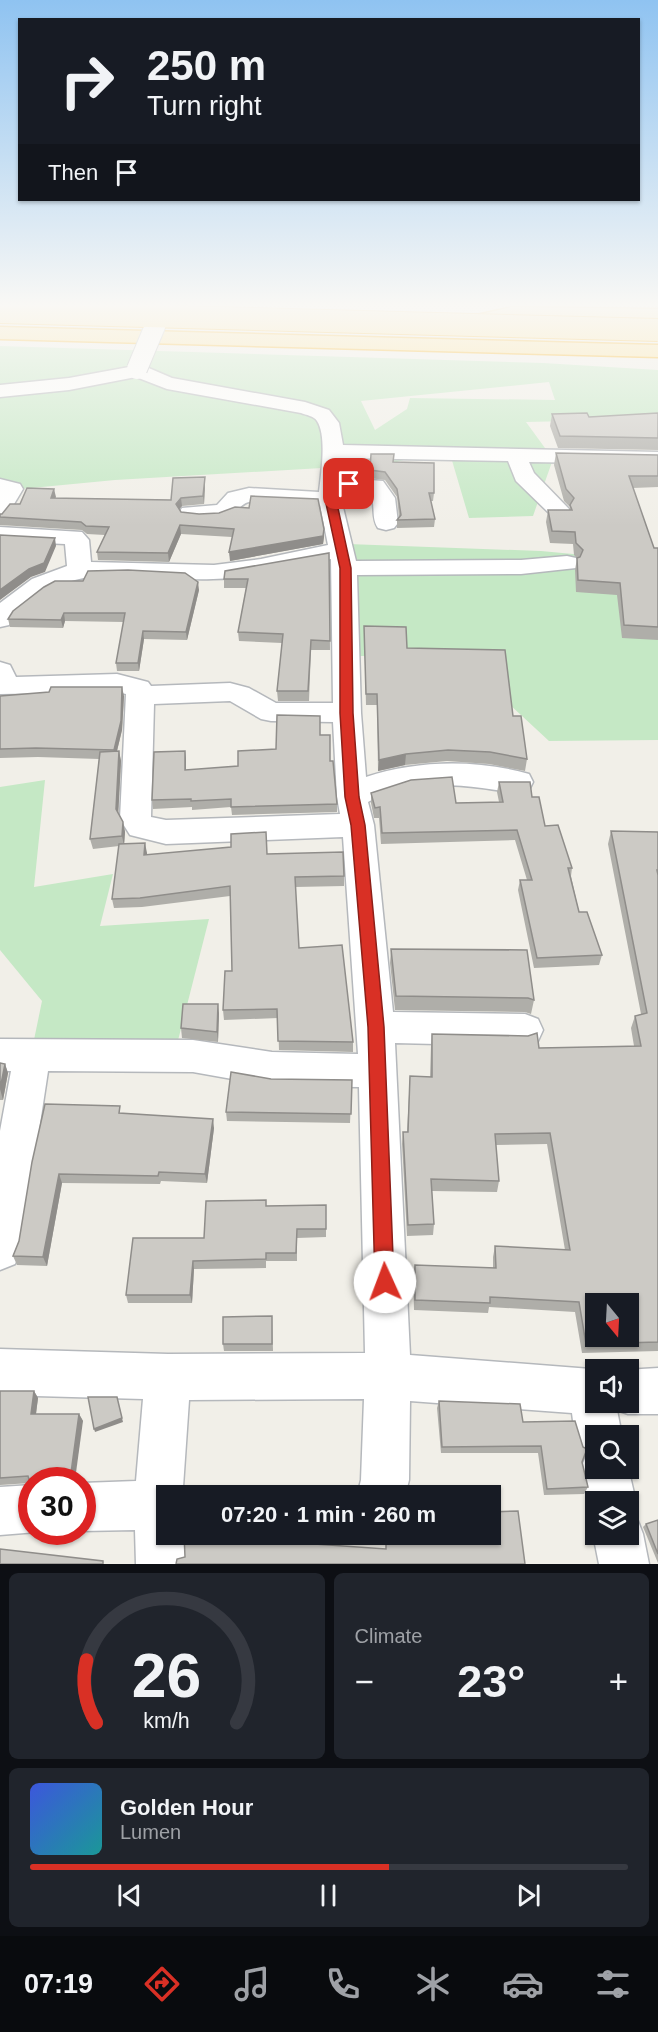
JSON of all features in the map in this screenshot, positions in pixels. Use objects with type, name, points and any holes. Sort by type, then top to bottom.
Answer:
[{"type":"street","points":[[0,391],[89,380]]},
{"type":"street","points":[[160,380],[284,404],[322,414],[329,423],[333,451],[331,491],[343,559],[347,713],[376,1027],[388,1376],[384,1485]]},
{"type":"street","points":[[333,451],[658,459]]},
{"type":"street","points":[[516,455],[524,477],[559,510]]},
{"type":"street","points":[[0,486],[12,489],[0,509]]},
{"type":"street","points":[[190,513],[223,511],[236,498],[249,495],[331,491],[375,486],[384,493],[386,523]]},
{"type":"street","points":[[0,534],[74,537],[77,540],[80,571]]},
{"type":"street","points":[[0,616],[41,584],[80,571],[104,568],[189,573],[343,559],[521,567],[567,562]]},
{"type":"street","points":[[0,671],[5,686],[129,684],[138,688],[140,696],[135,819],[141,827],[166,832],[355,811]]},
{"type":"street","points":[[140,696],[230,692],[239,693],[271,712],[347,713]]},
{"type":"street","points":[[355,811],[368,787],[415,773],[518,782]]},
{"type":"street","points":[[376,1027],[525,1030]]},
{"type":"street","points":[[0,1249],[16,1055],[194,1056],[272,1069],[376,1071]]},
{"type":"street","points":[[0,1372],[168,1377],[388,1376],[585,1391]]},
{"type":"street","points":[[163,1485],[168,1377]]},
{"type":"street","points":[[639,1391],[658,1390]]},
{"type":"street","points":[[96,1506],[156,1504]]},
{"type":"street","points":[[0,1511],[18,1510]]},
{"type":"street","points":[[161,1545],[161,1564]]},
{"type":"street","points":[[620,1545],[624,1564]]},
{"type":"green space","points":[[0,380],[658,380],[658,419],[526,422],[553,459],[533,516],[469,518],[448,447],[390,464],[115,480],[0,491]],"holes":[[[549,382],[555,400],[410,398],[407,409],[375,430],[361,401]]]},
{"type":"green space","points":[[348,544],[541,551],[658,562],[658,740],[549,741],[457,656],[348,656]]},
{"type":"green space","points":[[45,780],[34,887],[113,874],[100,926],[209,919],[173,1060],[28,1069],[42,1001],[0,950],[0,787]]},
{"type":"building","points":[[587,413],[589,417],[658,413],[658,438],[560,436],[552,414]]},
{"type":"building","points":[[556,453],[658,455],[658,476],[629,476],[654,548],[658,548],[658,627],[624,625],[620,583],[578,580],[577,558],[583,550],[576,543],[575,532],[552,531],[548,510],[572,510],[570,505],[574,498],[566,489]]},
{"type":"building","points":[[371,454],[394,454],[393,462],[434,463],[434,493],[429,493],[435,519],[397,520],[401,515],[397,489],[385,472],[370,470]]},
{"type":"building","points":[[205,477],[203,496],[181,498],[176,504],[181,512],[219,513],[235,507],[249,508],[251,496],[318,499],[324,529],[323,536],[229,552],[234,529],[180,525],[168,553],[97,552],[109,527],[86,526],[81,522],[0,517],[0,514],[10,504],[20,504],[27,488],[54,489],[51,498],[171,500],[173,478]]},
{"type":"building","points":[[0,535],[55,538],[44,563],[29,569],[0,590]]},
{"type":"building","points":[[329,553],[330,641],[311,640],[308,691],[277,691],[283,634],[238,632],[248,579],[224,579],[225,571]]},
{"type":"building","points":[[128,570],[185,573],[198,582],[186,632],[143,631],[138,663],[116,663],[125,613],[64,613],[61,620],[8,619],[13,611],[55,581],[83,581],[88,571]]},
{"type":"building","points":[[364,626],[406,627],[407,648],[505,650],[513,716],[521,716],[527,759],[490,752],[448,750],[406,754],[379,760],[377,694],[366,694]]},
{"type":"building","points":[[51,687],[122,687],[121,721],[114,750],[0,749],[0,696],[49,692]]},
{"type":"building","points":[[277,715],[320,716],[320,735],[330,735],[330,761],[333,761],[337,804],[231,807],[231,799],[152,800],[154,752],[185,751],[185,770],[238,766],[238,751],[276,749]]},
{"type":"building","points":[[119,751],[116,809],[123,822],[122,836],[90,839],[100,752]]},
{"type":"building","points":[[452,777],[456,803],[503,802],[499,782],[530,782],[532,797],[539,797],[545,826],[558,825],[572,868],[568,868],[579,912],[587,912],[602,955],[537,958],[520,880],[532,880],[517,830],[382,833],[380,807],[375,808],[371,793],[411,780]]},
{"type":"building","points":[[611,831],[658,832],[658,1342],[639,1343],[639,1293],[585,1293],[585,1338],[579,1302],[490,1297],[490,1303],[415,1300],[415,1265],[496,1268],[495,1246],[570,1250],[550,1133],[495,1134],[499,1181],[431,1179],[434,1224],[408,1225],[403,1132],[408,1132],[410,1076],[432,1077],[432,1034],[528,1036],[537,1033],[539,1048],[641,1046],[635,1016],[647,1013]]},
{"type":"building","points":[[266,832],[267,854],[343,852],[344,876],[295,877],[299,948],[342,945],[353,1042],[278,1041],[277,1009],[223,1010],[225,971],[232,971],[230,886],[140,898],[112,899],[119,844],[145,843],[144,855],[231,847],[231,834]]},
{"type":"building","points":[[391,949],[527,950],[534,1000],[528,998],[396,996]]},
{"type":"building","points":[[183,1004],[218,1004],[217,1032],[181,1028]]},
{"type":"building","points":[[0,1063],[5,1064],[0,1089]]},
{"type":"building","points":[[231,1072],[271,1079],[352,1080],[351,1114],[226,1112]]},
{"type":"building","points":[[45,1104],[120,1106],[119,1113],[213,1119],[205,1174],[159,1172],[158,1176],[59,1174],[43,1257],[13,1256],[19,1241],[32,1162]]},
{"type":"building","points":[[266,1200],[266,1206],[326,1205],[326,1229],[297,1229],[296,1253],[266,1253],[266,1259],[193,1261],[190,1295],[126,1295],[133,1238],[204,1238],[206,1201]]},
{"type":"building","points":[[272,1316],[272,1344],[223,1344],[223,1317]]},
{"type":"building","points":[[0,1391],[34,1391],[31,1414],[79,1414],[72,1467],[18,1467],[18,1477],[0,1478]]},
{"type":"building","points":[[88,1397],[117,1397],[122,1418],[94,1429]]},
{"type":"building","points":[[439,1401],[520,1404],[523,1422],[575,1421],[585,1448],[582,1462],[588,1487],[547,1489],[541,1446],[442,1447]]},
{"type":"building","points":[[518,1511],[525,1564],[176,1564],[177,1559],[185,1557],[184,1545],[329,1545],[386,1549],[386,1545],[501,1545],[501,1512]]},
{"type":"building","points":[[658,1520],[658,1554],[646,1524]]},
{"type":"building","points":[[0,1549],[103,1561],[103,1564],[0,1564]]},
{"type":"route","points":[[349,484],[331,484],[330,499],[345,568],[347,713],[352,797],[358,825],[376,1027],[385,1282]]}]
